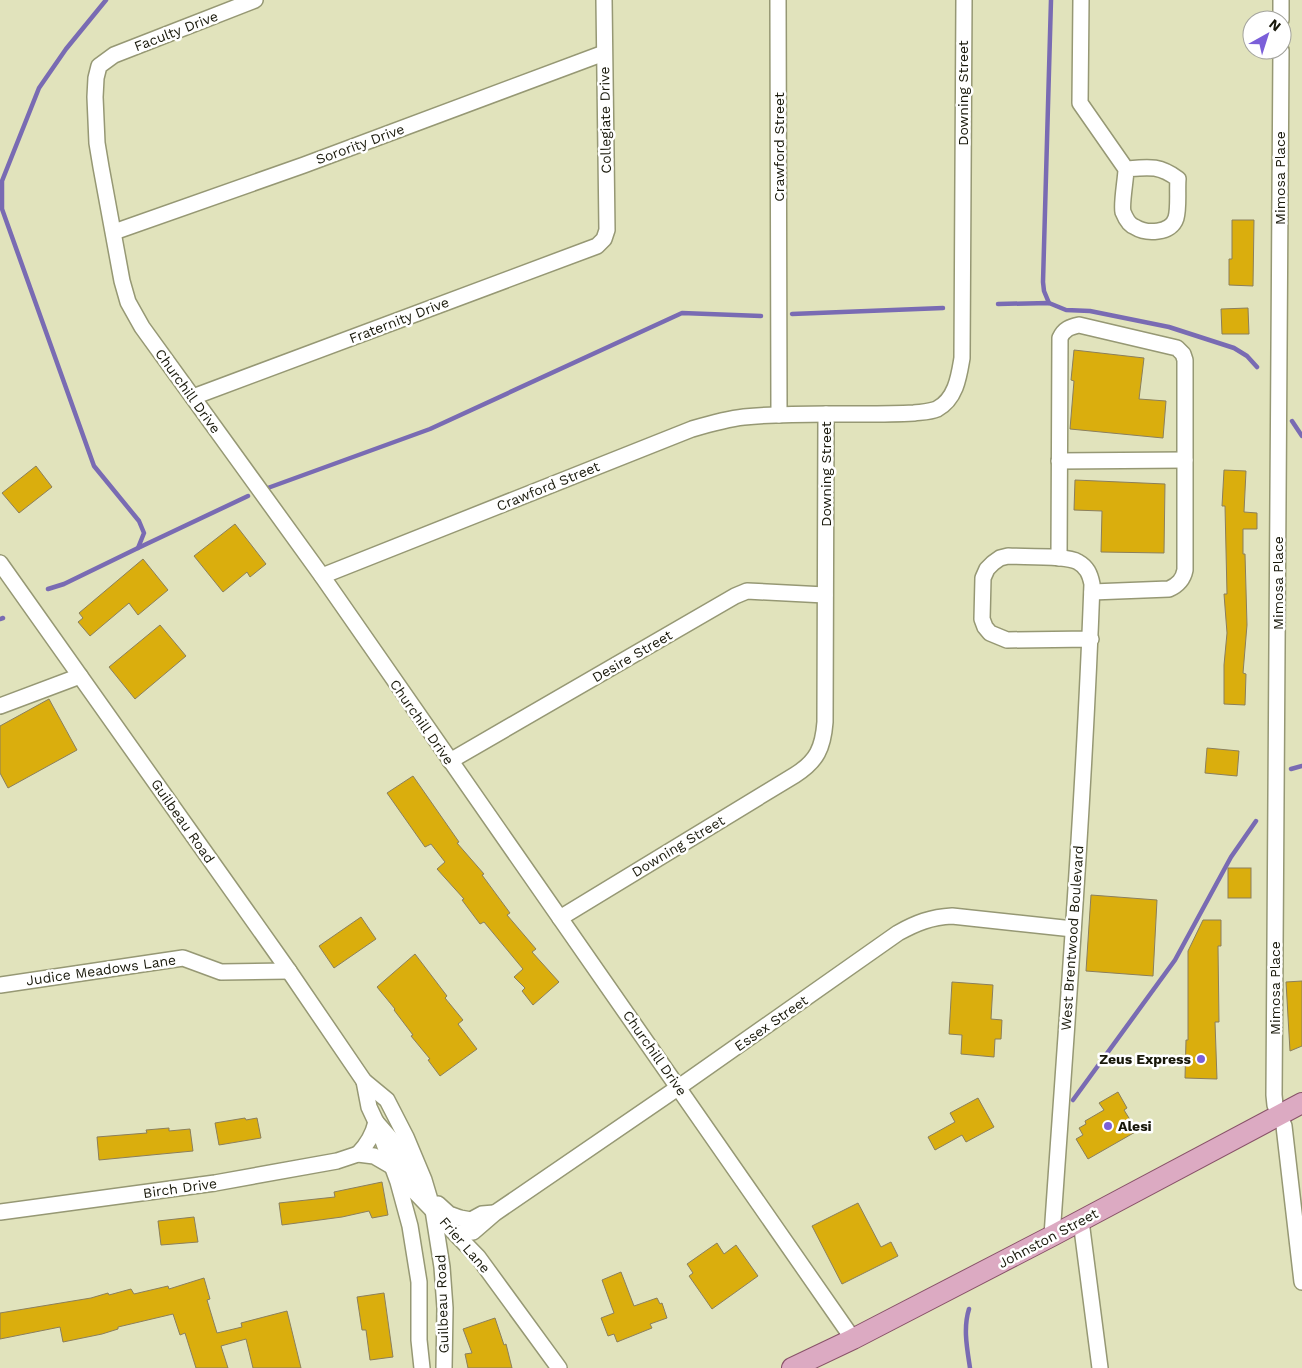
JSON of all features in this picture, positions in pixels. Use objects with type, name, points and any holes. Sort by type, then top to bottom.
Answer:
[{"type":"main road","name":"Johnston Street","points":[[792,1368],[853,1339],[1081,1221],[1302,1103]]},
{"type":"street","name":"Faculty Drive","points":[[99,66],[114,55],[255,0]]},
{"type":"street","name":"Collegiate Drive","points":[[604,0],[607,230],[604,239]]},
{"type":"street","name":"Crawford Street","points":[[778,0],[779,415]]},
{"type":"street","name":"Downing Street","points":[[560,918],[795,775],[813,761],[821,746],[825,722],[826,414],[894,414],[929,411],[943,405],[959,377],[962,348],[964,0]]},
{"type":"street","points":[[1082,0],[1080,103],[1126,169],[1123,211],[1128,222],[1135,228],[1150,231],[1162,231],[1170,228],[1176,219],[1178,179],[1168,171],[1154,167],[1126,169]]},
{"type":"street","name":"Sorority Drive","points":[[114,232],[304,165],[604,53]]},
{"type":"street","name":"Mimosa Place","points":[[1281,60],[1274,1086],[1275,1106],[1284,1126],[1302,1282]]},
{"type":"street","name":"Churchill Drive","points":[[99,66],[95,97],[97,143],[122,281],[132,310],[142,327],[322,576],[853,1339]]},
{"type":"street","name":"Fraternity Drive","points":[[193,397],[588,250],[597,246],[604,239]]},
{"type":"street","points":[[1059,558],[1060,338],[1065,330],[1070,327],[1079,326],[1172,346],[1180,351],[1184,360],[1185,570],[1180,583],[1169,589],[1092,592]]},
{"type":"street","name":"Crawford Street","points":[[322,576],[692,429],[718,421],[744,417],[826,414]]},
{"type":"street","points":[[1060,461],[1185,460]]},
{"type":"street","name":"West Brentwood Boulevard","points":[[1052,1236],[1073,929],[1091,639],[1092,592],[1090,575],[1086,567],[1074,560],[1008,556],[993,562],[987,569],[983,578],[982,619],[985,627],[997,637],[1006,640],[1091,639]]},
{"type":"street","name":"Guilbeau Road","points":[[0,563],[289,970],[364,1082],[387,1100],[406,1137],[428,1191],[433,1210],[442,1267],[444,1368]]},
{"type":"street","name":"Desire Street","points":[[450,761],[735,596],[747,591],[825,595]]},
{"type":"street","points":[[0,706],[80,676]]},
{"type":"street","name":"Essex Street","points":[[456,1233],[473,1232],[495,1213],[679,1087],[898,933],[918,922],[952,916],[1073,929]]},
{"type":"street","name":"Judice Meadows Lane","points":[[0,985],[183,958],[221,972],[289,970]]},
{"type":"street","name":"Guilbeau Road","points":[[364,1082],[369,1107],[402,1194],[415,1256],[419,1282],[419,1340],[422,1368]]},
{"type":"street","points":[[358,1154],[373,1134],[376,1122]]},
{"type":"street","name":"Frier Lane","points":[[376,1122],[397,1146],[413,1190],[478,1257],[560,1368]]},
{"type":"street","points":[[358,1154],[374,1156],[393,1167]]},
{"type":"street","name":"Birch Drive","points":[[0,1212],[224,1182],[338,1161],[358,1154]]},
{"type":"street","name":"Essex Street","points":[[428,1191],[449,1214],[460,1218],[471,1220],[482,1214],[495,1213]]},
{"type":"street","points":[[1081,1221],[1100,1368]]},
{"type":"street","points":[[413,1368],[419,1340]]},
{"type":"building","points":[[1232,220],[1254,220],[1253,286],[1229,285],[1229,259],[1232,259]]},
{"type":"building","points":[[1248,308],[1249,334],[1222,334],[1221,309]]},
{"type":"building","points":[[1074,350],[1144,358],[1139,399],[1166,401],[1163,438],[1070,429],[1074,381],[1071,380]]},
{"type":"building","points":[[36,466],[52,487],[19,513],[2,493]]},
{"type":"building","points":[[1224,470],[1246,471],[1244,512],[1257,513],[1257,529],[1243,529],[1247,625],[1243,673],[1246,674],[1245,705],[1224,704],[1224,665],[1227,633],[1224,594],[1227,594],[1225,506],[1222,506]]},
{"type":"building","points":[[1075,480],[1165,484],[1164,553],[1101,552],[1102,511],[1074,510]]},
{"type":"building","points":[[235,524],[266,564],[250,577],[247,572],[223,592],[194,556]]},
{"type":"building","points":[[143,559],[168,590],[138,615],[129,603],[90,636],[78,622],[83,618],[79,613]]},
{"type":"building","points":[[160,625],[186,656],[135,699],[109,667]]},
{"type":"building","points":[[49,699],[77,750],[8,788],[0,773],[0,726]]},
{"type":"building","points":[[1207,748],[1239,751],[1237,776],[1205,773]]},
{"type":"building","points":[[413,776],[459,842],[457,843],[484,874],[482,875],[510,913],[507,915],[536,949],[532,952],[559,982],[533,1005],[522,991],[525,988],[514,977],[523,969],[484,922],[480,924],[462,900],[464,899],[437,869],[445,862],[431,844],[425,847],[387,793]]},
{"type":"building","points":[[1228,868],[1251,868],[1251,898],[1228,898]]},
{"type":"building","points":[[1091,895],[1157,900],[1153,976],[1086,971]]},
{"type":"building","points":[[361,917],[376,939],[334,968],[319,946]]},
{"type":"building","points":[[1203,920],[1221,920],[1221,946],[1218,946],[1219,1022],[1215,1022],[1217,1079],[1185,1078],[1186,1040],[1188,1040],[1188,951]]},
{"type":"building","points":[[415,954],[447,996],[445,998],[463,1020],[458,1024],[477,1049],[440,1076],[428,1060],[430,1059],[411,1036],[413,1035],[395,1009],[377,987]]},
{"type":"building","points":[[1302,981],[1302,1046],[1290,1051],[1286,982]]},
{"type":"building","points":[[952,982],[993,985],[991,1019],[1002,1020],[1001,1039],[995,1039],[994,1057],[961,1054],[962,1035],[949,1034]]},
{"type":"building","name":"Alesi","points":[[1118,1092],[1127,1108],[1124,1110],[1137,1131],[1088,1159],[1076,1139],[1083,1135],[1079,1128],[1086,1124],[1085,1121],[1104,1110],[1099,1103]]},
{"type":"building","points":[[978,1098],[994,1127],[966,1142],[962,1135],[935,1150],[928,1137],[955,1122],[950,1113]]},
{"type":"building","points":[[245,1118],[246,1120],[257,1118],[261,1138],[219,1145],[215,1123]]},
{"type":"building","points":[[169,1128],[169,1131],[190,1129],[193,1151],[99,1160],[97,1137],[147,1133],[146,1130]]},
{"type":"building","points":[[382,1182],[388,1215],[372,1218],[369,1211],[342,1217],[282,1225],[279,1203],[335,1197],[334,1192]]},
{"type":"building","points":[[858,1203],[881,1247],[891,1242],[898,1256],[842,1284],[812,1226]]},
{"type":"building","points":[[194,1217],[198,1242],[161,1245],[158,1221]]},
{"type":"building","points":[[717,1243],[724,1254],[736,1245],[758,1276],[712,1309],[689,1276],[693,1273],[687,1264]]},
{"type":"building","points":[[621,1272],[634,1306],[657,1298],[660,1304],[662,1303],[667,1318],[650,1324],[652,1328],[617,1342],[614,1334],[608,1336],[601,1318],[614,1313],[602,1280]]},
{"type":"building","points":[[204,1278],[210,1299],[207,1300],[217,1333],[242,1327],[241,1323],[287,1311],[301,1368],[253,1368],[246,1339],[221,1346],[228,1368],[196,1368],[185,1333],[180,1335],[173,1314],[118,1327],[118,1329],[102,1334],[63,1342],[60,1327],[0,1339],[0,1313],[91,1298],[108,1293],[109,1295],[131,1289],[134,1294],[168,1286],[169,1289]]},
{"type":"building","points":[[384,1293],[393,1357],[370,1360],[366,1330],[362,1330],[357,1297]]},
{"type":"building","points":[[495,1318],[504,1345],[506,1344],[512,1368],[468,1368],[465,1354],[472,1353],[463,1329]]},
{"type":"waterway","points":[[48,589],[64,584],[138,548],[144,533],[139,521],[94,466],[2,209],[2,181],[39,88],[66,49],[106,0]]},
{"type":"waterway","points":[[1049,303],[1044,291],[1043,282],[1051,0]]},
{"type":"waterway","points":[[998,304],[1049,303],[1066,310],[1090,311],[1169,327],[1234,348],[1247,356],[1257,367]]},
{"type":"waterway","points":[[792,314],[943,308]]},
{"type":"waterway","points":[[265,489],[430,429],[682,313],[761,316]]},
{"type":"waterway","points":[[1292,421],[1302,436]]},
{"type":"waterway","points":[[138,548],[248,496]]},
{"type":"waterway","points":[[1291,769],[1302,766]]},
{"type":"waterway","points":[[1073,1100],[1175,960],[1231,857],[1256,821]]},
{"type":"waterway","points":[[969,1309],[966,1331],[970,1368]]},
{"type":"place","name":"Zeus Express","points":[[1201,1059]]},
{"type":"place","name":"Alesi","points":[[1108,1126]]}]
